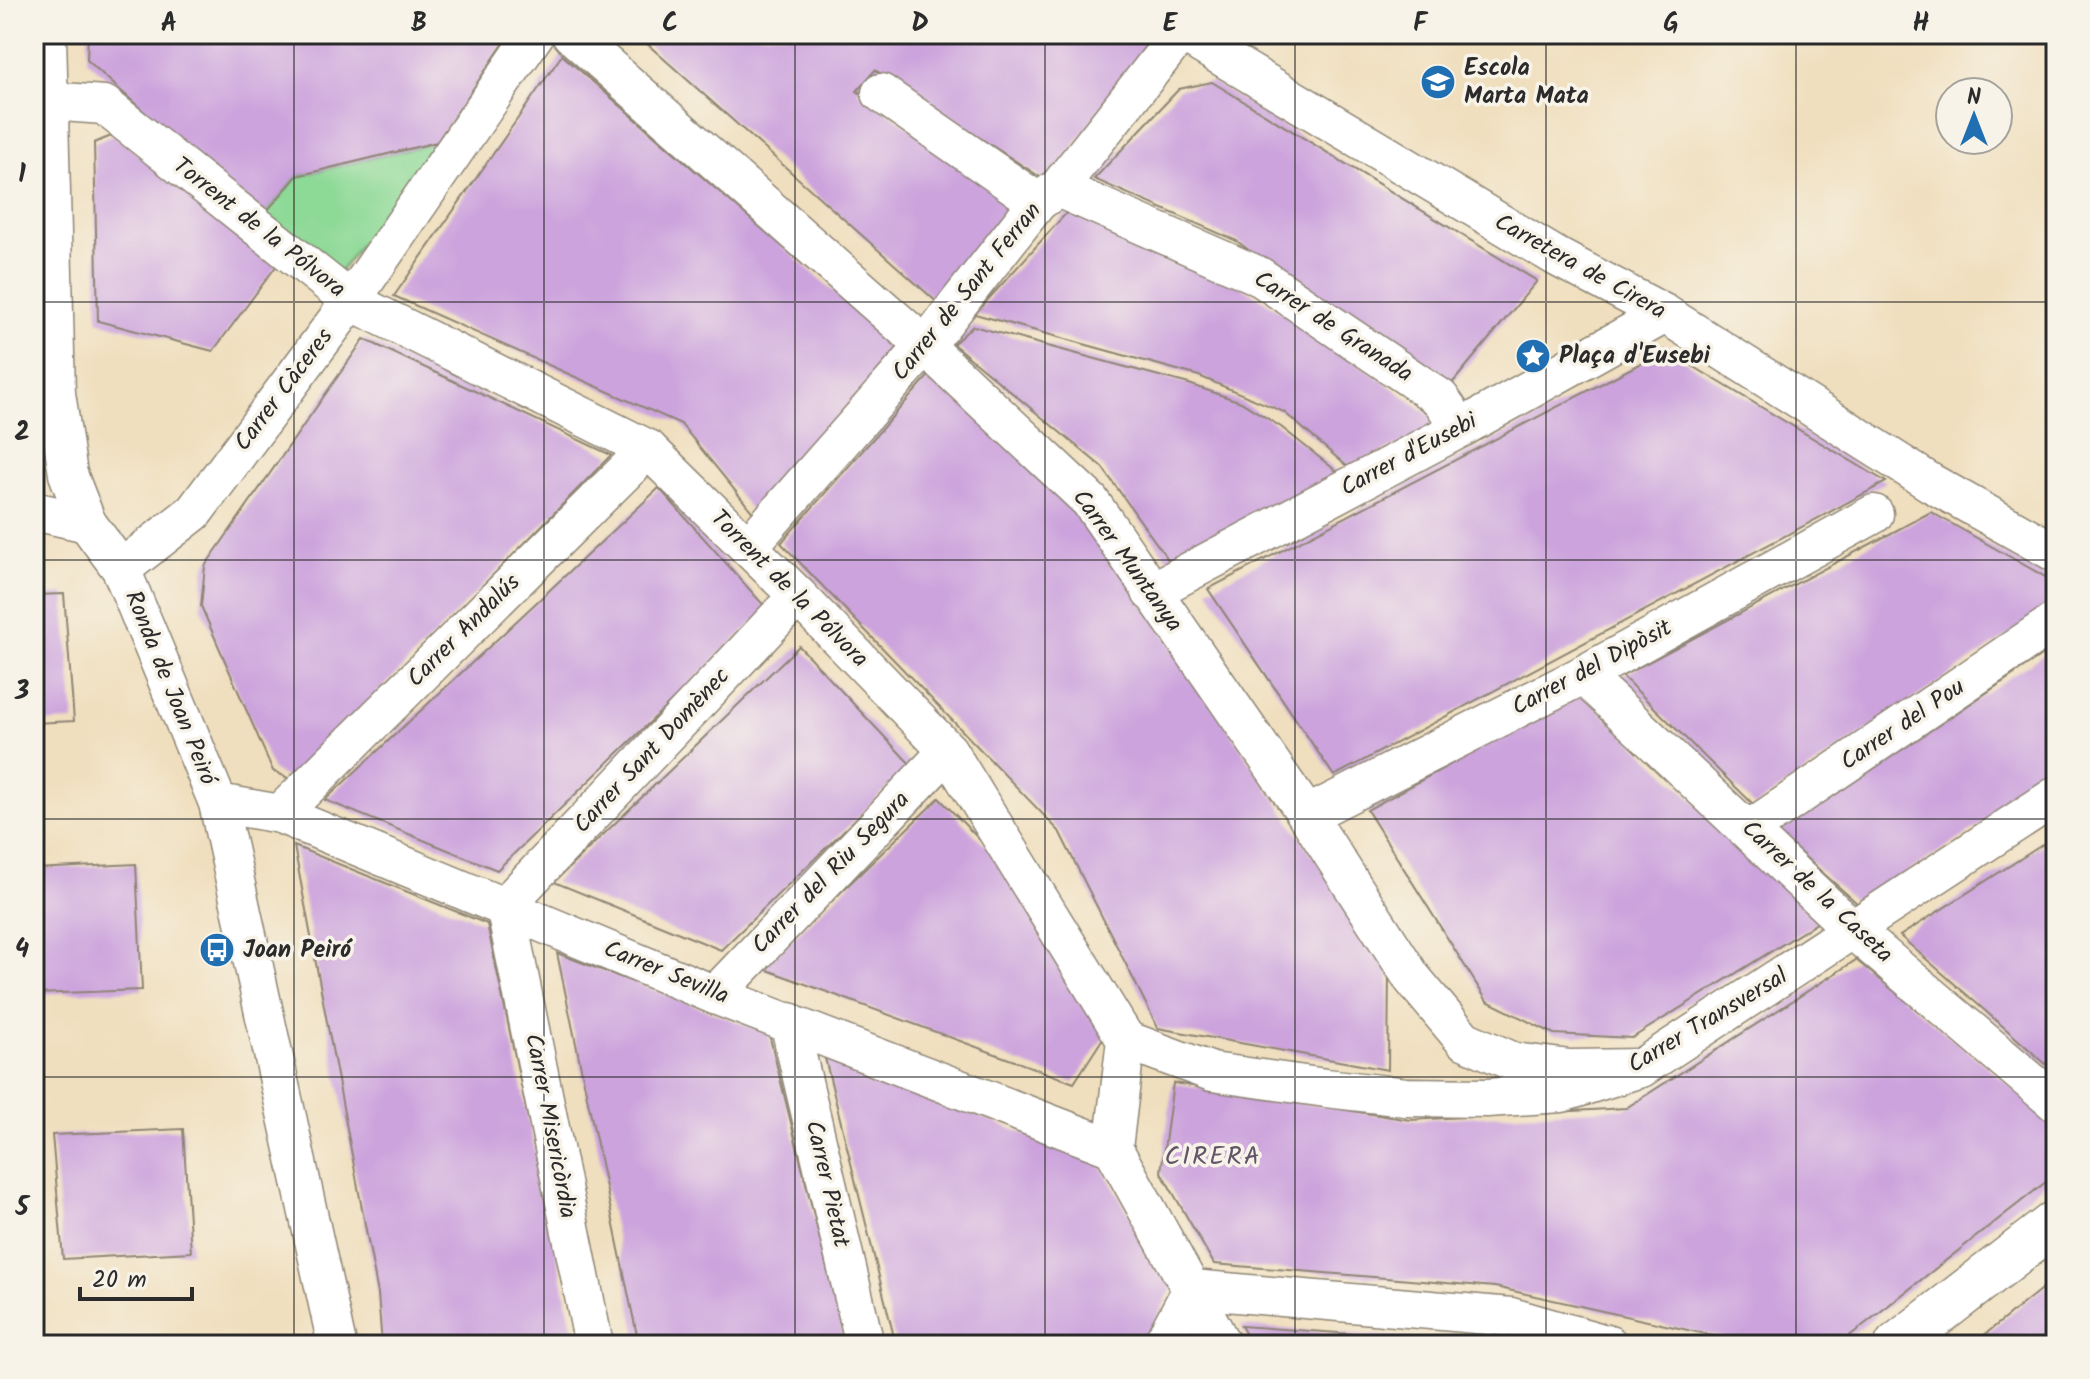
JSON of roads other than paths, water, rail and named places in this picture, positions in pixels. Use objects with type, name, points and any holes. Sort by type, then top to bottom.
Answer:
[{"type":"street","name":"Ronda de Joan Peiró","points":[[47,34],[56,393],[68,474],[87,523],[121,569],[218,803],[337,1345]]},
{"type":"street","name":"Carrer Càceres","points":[[121,569],[194,512],[351,301],[535,34]]},
{"type":"street","name":"Carrer Muntanya","points":[[571,34],[925,346],[1090,501],[1307,815],[1412,978],[1464,1040],[1514,1062],[1570,1069],[1641,1068]]},
{"type":"street","name":"Carrer de Sant Ferran","points":[[748,547],[925,346],[1182,34]]},
{"type":"street","name":"Carretera de Cirera","points":[[1182,34],[1557,257],[1665,314],[1931,483],[2056,553]]},
{"type":"street","name":"Carrer de Granada","points":[[881,93],[1048,195],[1259,276],[1440,398],[1461,428]]},
{"type":"street","name":"Torrent de la Pólvora","points":[[49,101],[104,105],[351,301],[648,449],[798,596],[948,751],[1126,1040]]},
{"type":"street","name":"Carrer d'Eusebi","points":[[1151,592],[1461,428],[1665,314]]},
{"type":"street","name":"Carrer Andalús","points":[[280,814],[648,449]]},
{"type":"street","points":[[34,511],[87,523]]},
{"type":"street","name":"Carrer del Dipòsit","points":[[1307,815],[1583,675],[1874,514]]},
{"type":"street","name":"Carrer Sant Domènec","points":[[505,906],[798,596]]},
{"type":"street","name":"Carrer del Pou","points":[[1750,829],[2056,621]]},
{"type":"street","name":"Carrer de la Caseta","points":[[1583,675],[1750,829],[1853,930],[2056,1103]]},
{"type":"street","name":"Carrer del Riu Segura","points":[[715,995],[948,751]]},
{"type":"street","name":"Carrer Transversal","points":[[1126,1040],[1212,1072],[1406,1097],[1487,1098],[1562,1093],[1641,1068],[2056,796]]},
{"type":"street","name":"Carrer Sevilla","points":[[218,803],[280,814],[715,995],[1113,1148]]},
{"type":"street","name":"Carrer Misericòrdia","points":[[505,906],[594,1345]]},
{"type":"street","name":"Carrer Pietat","points":[[789,1022],[865,1345]]},
{"type":"street","points":[[1126,1040],[1113,1148],[1222,1345]]},
{"type":"street","points":[[1897,1345],[2056,1222]]},
{"type":"street","points":[[1162,1345],[1192,1289]]},
{"type":"street","points":[[1192,1289],[1511,1317],[1609,1345]]},
{"type":"place","name":"Escola Marta Mata","points":[[1438,82]]},
{"type":"place","name":"Plaça d'Eusebi","points":[[1533,356]]},
{"type":"place","name":"Joan Peiró","points":[[217,950]]},
{"type":"district","name":"CIRERA","points":[[1213,1157]]}]
